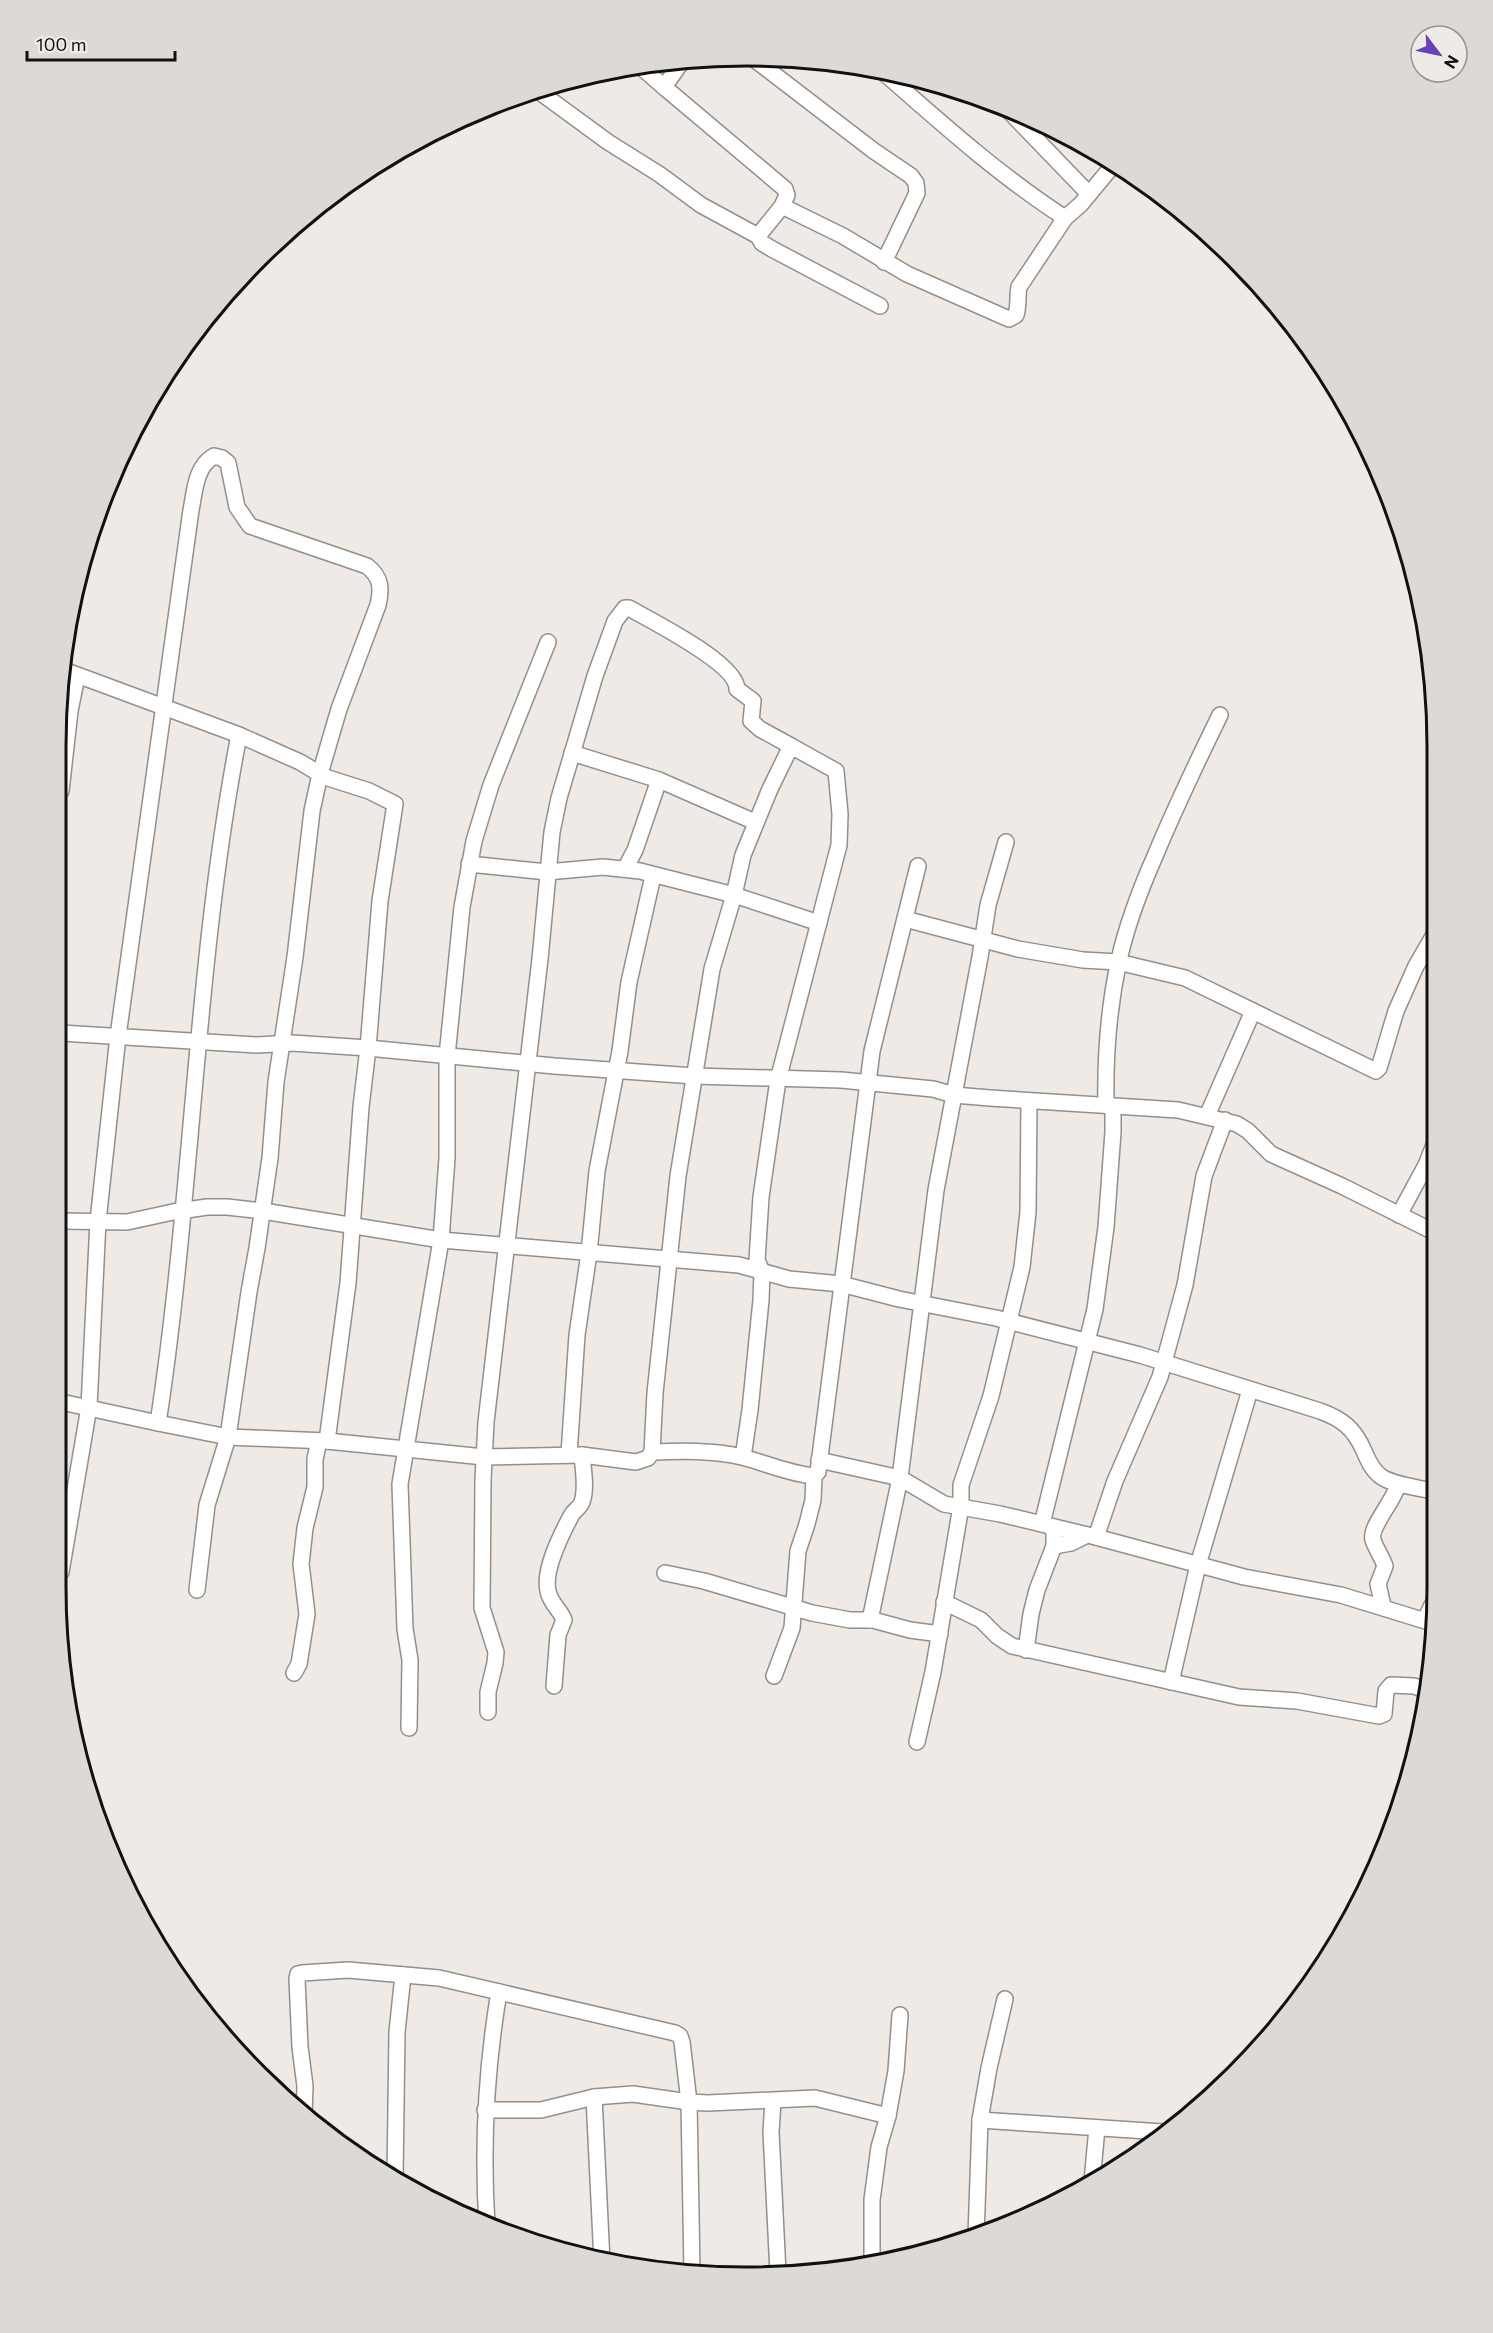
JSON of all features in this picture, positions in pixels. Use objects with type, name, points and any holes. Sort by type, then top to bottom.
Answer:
[{"type":"street","points":[[764,66],[874,152],[902,170],[916,183],[917,193],[884,262]]},
{"type":"street","points":[[664,87],[676,70]]},
{"type":"street","points":[[648,74],[785,189],[787,195],[783,205],[758,236]]},
{"type":"street","points":[[896,83],[1040,202],[1065,218]]},
{"type":"street","points":[[546,96],[701,205],[758,236],[762,243],[772,249],[880,306]]},
{"type":"street","points":[[1022,125],[1089,194]]},
{"type":"street","points":[[783,205],[843,236],[884,262],[991,312],[1013,318],[1018,308],[1019,287],[1065,218],[1072,214],[1108,170]]},
{"type":"street","points":[[66,1548],[89,1407],[98,1221],[118,1036],[191,510],[198,473],[208,459],[214,456],[228,463],[237,507],[250,526],[367,566],[380,581],[381,592],[353,667],[320,774],[308,836],[283,1043],[276,1082],[263,1210],[228,1437],[207,1505],[197,1590]]},
{"type":"street","points":[[488,1712],[488,1692],[496,1652],[482,1608],[484,1457],[554,821],[595,676],[615,621],[625,608],[687,641],[724,667],[736,679],[737,689],[753,701],[751,721],[760,729],[832,768],[837,775],[840,814],[838,845],[778,1080],[761,1197],[757,1260],[762,1272],[754,1374],[743,1457]]},
{"type":"street","points":[[409,1728],[410,1660],[405,1629],[400,1484],[441,1240],[447,1158],[447,1056],[462,907],[469,864],[491,784],[548,642]]},
{"type":"street","points":[[70,672],[239,735],[300,762],[333,781],[369,791],[395,804],[380,901],[343,1329],[323,1441],[315,1459],[315,1487],[305,1527],[301,1563],[307,1614],[299,1664],[294,1673]]},
{"type":"street","points":[[66,751],[77,675]]},
{"type":"street","points":[[1046,1525],[1088,1342],[1106,1227],[1113,1132],[1109,1106],[1108,1051],[1118,962],[1143,883],[1170,819],[1220,715]]},
{"type":"street","points":[[158,1424],[184,1210],[186,1160],[218,851],[239,735]]},
{"type":"street","points":[[66,1403],[228,1437],[323,1441],[484,1457],[575,1455],[636,1462],[648,1458],[652,1452],[655,1393],[678,1176],[712,969],[734,895],[742,855],[790,746]]},
{"type":"street","points":[[572,753],[659,780],[755,822]]},
{"type":"street","points":[[625,869],[659,780]]},
{"type":"street","points":[[870,1620],[900,1478],[920,1303],[939,1167],[988,905],[1006,842]]},
{"type":"street","points":[[469,864],[548,872],[603,867],[625,869],[734,895],[819,923]]},
{"type":"street","points":[[774,1676],[792,1628],[798,1551],[813,1500],[814,1476],[818,1472],[867,1083],[877,1025],[918,866]]},
{"type":"street","points":[[554,1686],[558,1635],[564,1620],[550,1597],[547,1576],[549,1566],[572,1513],[581,1505],[584,1498],[575,1455],[578,1326],[589,1253],[597,1171],[616,1071],[629,982],[652,876]]},
{"type":"street","points":[[905,919],[981,940],[1058,956],[1118,962],[1185,978],[1212,989],[1374,1071],[1377,1071],[1396,1011],[1427,947]]},
{"type":"street","points":[[1207,1116],[1253,1011]]},
{"type":"street","points":[[66,1032],[258,1045],[283,1043],[369,1048],[693,1076],[841,1080],[933,1089],[954,1095],[1147,1107],[1225,1120],[1248,1131],[1271,1154],[1427,1229]]},
{"type":"street","points":[[917,1742],[940,1634],[961,1506],[961,1485],[991,1396],[1022,1267],[1028,1212],[1029,1101]]},
{"type":"street","points":[[1054,1546],[1091,1536],[1160,1377],[1185,1285],[1204,1176],[1225,1120]]},
{"type":"street","points":[[1399,1215],[1427,1164]]},
{"type":"street","points":[[66,1221],[127,1222],[207,1207],[263,1210],[441,1240],[739,1265],[789,1279],[841,1284],[1010,1321],[1163,1362],[1338,1418],[1351,1428],[1371,1468],[1387,1480],[1427,1490]]},
{"type":"street","points":[[1171,1682],[1198,1565],[1250,1390]]},
{"type":"street","points":[[652,1452],[688,1452],[743,1457],[814,1476]]},
{"type":"street","points":[[819,1460],[900,1478],[944,1504],[1046,1525],[1244,1577],[1313,1589],[1383,1606],[1426,1620]]},
{"type":"street","points":[[1383,1606],[1378,1584],[1385,1566],[1372,1532],[1394,1498],[1398,1484]]},
{"type":"street","points":[[1026,1650],[1037,1590],[1054,1546],[1054,1532],[1046,1525]]},
{"type":"street","points":[[665,1573],[704,1581],[812,1613],[850,1620],[889,1623],[910,1630],[940,1634]]},
{"type":"street","points":[[944,1602],[968,1612],[981,1620],[1004,1641],[1026,1650],[1239,1697],[1297,1701],[1379,1716],[1384,1714],[1386,1691],[1391,1685],[1408,1685],[1419,1688]]},
{"type":"street","points":[[304,2103],[298,1974],[348,1970],[439,1978],[655,2028],[680,2036],[689,2102],[692,2265]]},
{"type":"street","points":[[395,2169],[397,2032],[403,1975]]},
{"type":"street","points":[[487,2215],[485,2110],[492,2034],[499,1992]]},
{"type":"street","points":[[976,2227],[980,2120],[1005,1999]]},
{"type":"street","points":[[872,2255],[872,2200],[879,2147],[888,2116],[896,2071],[900,2015]]},
{"type":"street","points":[[485,2110],[541,2110],[594,2097],[645,2094],[689,2102],[815,2098],[888,2116]]},
{"type":"street","points":[[594,2097],[601,2251]]},
{"type":"street","points":[[773,2101],[771,2132],[778,2266]]},
{"type":"street","points":[[980,2120],[1152,2132]]},
{"type":"street","points":[[1093,2172],[1097,2128]]}]
